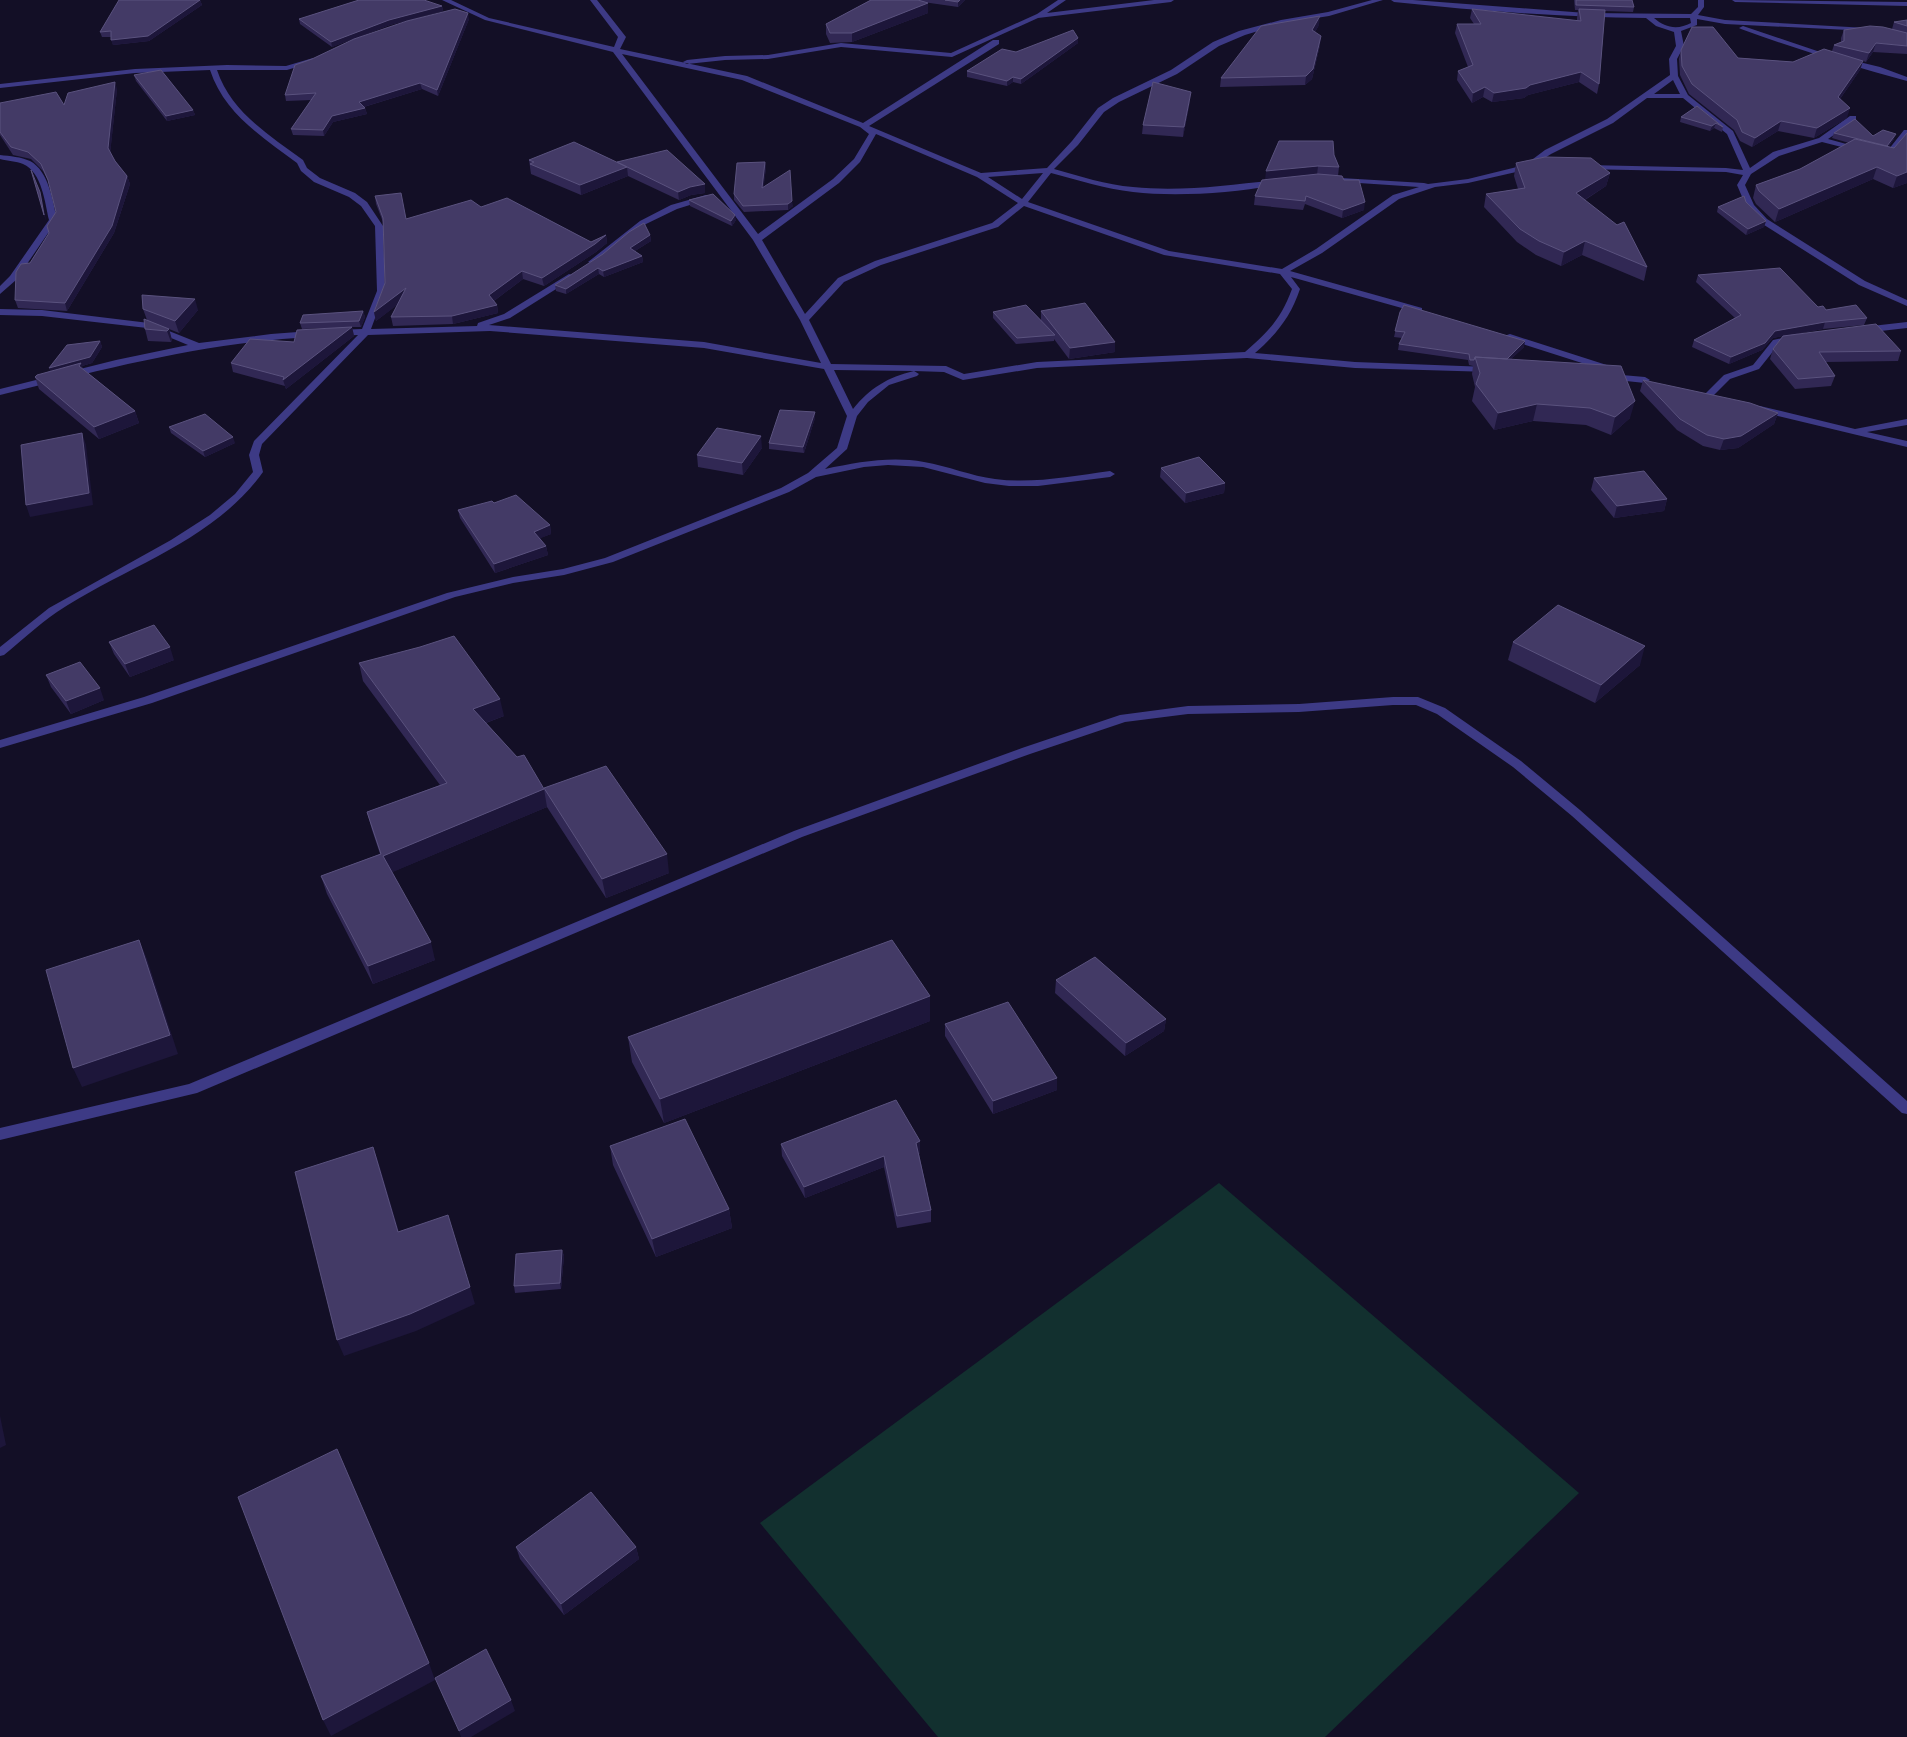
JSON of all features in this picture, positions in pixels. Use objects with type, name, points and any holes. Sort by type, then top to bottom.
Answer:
[{"type":"street","points":[[445,0],[476,14]]},
{"type":"street","points":[[593,0],[622,37],[616,51]]},
{"type":"street","points":[[863,126],[1063,0]]},
{"type":"street","points":[[675,64],[725,58],[768,57],[841,45],[952,55],[1036,16],[1171,0]]},
{"type":"street","points":[[804,320],[841,280],[878,264],[996,225],[1023,203],[1101,110],[1116,100],[1174,72],[1216,44],[1242,33],[1282,21],[1329,14],[1380,0]]},
{"type":"street","points":[[1394,0],[1441,6],[1586,15],[1693,16],[1725,22],[1872,30]]},
{"type":"street","points":[[1693,16],[1701,7],[1701,0]]},
{"type":"street","points":[[1735,0],[1907,4]]},
{"type":"street","points":[[453,11],[462,10],[509,25],[616,51],[744,78],[980,175],[1023,203],[1167,253],[1283,272],[1432,314]]},
{"type":"street","points":[[1648,16],[1653,22],[1677,31],[1695,24],[1693,16]]},
{"type":"street","points":[[1725,22],[1824,56],[1877,69],[1907,79]]},
{"type":"street","points":[[1677,31],[1680,46],[1673,59],[1674,76],[1686,96],[1730,133],[1748,173]]},
{"type":"street","points":[[616,51],[757,238],[804,320],[852,416]]},
{"type":"street","points":[[0,86],[135,72],[213,68],[287,68],[320,56]]},
{"type":"street","points":[[0,653],[53,610],[175,542],[214,517],[239,496],[258,472],[254,455],[257,443],[365,333],[381,291],[379,226],[364,204],[352,195],[317,180],[304,169],[300,162],[245,120],[219,86],[213,68]]},
{"type":"street","points":[[1528,166],[1548,152],[1610,121],[1674,76]]},
{"type":"street","points":[[1644,96],[1686,96]]},
{"type":"street","points":[[1853,118],[1822,140],[1776,154],[1748,173],[1741,185],[1750,206],[1764,221],[1862,283],[1907,303]]},
{"type":"street","points":[[757,238],[836,181],[857,160],[872,133],[863,126]]},
{"type":"street","points":[[1877,155],[1888,156],[1907,132]]},
{"type":"street","points":[[1822,140],[1863,152]]},
{"type":"street","points":[[0,157],[20,160],[32,166],[48,194],[53,220],[13,278],[0,291]]},
{"type":"street","points":[[1336,180],[1434,185],[1468,181],[1528,166],[1547,166]]},
{"type":"street","points":[[1576,167],[1726,170],[1748,173]]},
{"type":"street","points":[[980,175],[1050,170],[1103,186],[1134,190],[1173,191],[1218,189],[1289,181]]},
{"type":"street","points":[[1283,272],[1319,251],[1396,197],[1434,185]]},
{"type":"street","points":[[474,327],[507,316],[600,256],[626,234],[662,213],[694,199],[715,195],[727,200]]},
{"type":"street","points":[[1247,355],[1277,329],[1291,305],[1296,289],[1283,272]]},
{"type":"street","points":[[0,312],[42,314],[149,326],[196,345]]},
{"type":"street","points":[[1851,331],[1907,325]]},
{"type":"street","points":[[0,392],[119,361],[196,345],[272,335],[365,333],[474,327],[704,345],[826,367],[946,369],[963,377],[1037,365],[1247,355],[1355,365],[1500,371]]},
{"type":"street","points":[[1497,333],[1656,385]]},
{"type":"street","points":[[1707,398],[1727,377],[1756,368],[1776,342],[1805,337]]},
{"type":"street","points":[[0,744],[148,700],[451,595],[512,580],[564,572],[609,560],[785,490],[812,475],[842,449],[852,416],[867,396],[882,384],[902,376],[946,369]]},
{"type":"street","points":[[1597,376],[1645,380]]},
{"type":"street","points":[[1754,408],[1907,444]]},
{"type":"street","points":[[1854,431],[1907,422]]},
{"type":"street","points":[[812,475],[866,463],[912,463],[951,470],[994,482],[1021,484],[1110,474]]},
{"type":"street","points":[[0,1134],[192,1089],[798,834],[1026,751],[1124,718],[1188,710],[1299,708],[1393,701],[1418,701],[1441,711],[1517,764],[1583,820],[1907,1109]]},
{"type":"green space","points":[[1219,1183],[1579,1493],[1325,1737],[938,1737],[760,1523]]},
{"type":"building","points":[[119,0],[200,0],[148,36],[111,40],[111,31],[100,32]]},
{"type":"building","points":[[359,0],[424,0],[442,6],[389,20],[331,42],[299,19]]},
{"type":"building","points":[[871,0],[918,0],[928,3],[852,33],[830,33],[826,24]]},
{"type":"building","points":[[1576,0],[1632,0],[1634,7],[1576,5]]},
{"type":"building","points":[[455,9],[468,13],[437,90],[420,83],[359,102],[365,108],[332,116],[323,130],[291,129],[316,93],[285,95],[295,65],[354,39],[407,21]]},
{"type":"building","points":[[1472,9],[1581,21],[1579,9],[1605,10],[1599,84],[1581,72],[1530,85],[1526,88],[1494,93],[1485,87],[1473,93],[1458,71],[1473,65],[1457,24],[1481,24]]},
{"type":"building","points":[[1320,16],[1312,30],[1321,36],[1313,69],[1306,76],[1221,78],[1261,26]]},
{"type":"building","points":[[1907,20],[1907,26],[1894,22]]},
{"type":"building","points":[[1870,26],[1907,33],[1907,46],[1876,43],[1869,53],[1834,45],[1844,41],[1844,30]]},
{"type":"building","points":[[1692,27],[1713,27],[1738,58],[1793,62],[1824,49],[1863,61],[1838,97],[1850,108],[1817,128],[1781,121],[1755,138],[1742,132],[1737,120],[1692,84],[1682,66],[1681,50]]},
{"type":"building","points":[[1073,30],[1078,38],[1021,79],[1013,77],[1007,81],[967,71],[1002,49],[1016,52]]},
{"type":"building","points":[[161,70],[193,110],[166,116],[134,75]]},
{"type":"building","points":[[115,82],[108,148],[115,161],[127,176],[112,226],[65,303],[15,300],[16,272],[21,264],[30,263],[49,233],[47,226],[56,212],[48,180],[41,164],[28,152],[11,147],[0,132],[0,103],[56,92],[64,105],[68,93]]},
{"type":"building","points":[[1153,82],[1191,92],[1184,127],[1143,125]]},
{"type":"building","points":[[1697,106],[1723,127],[1716,123],[1712,126],[1681,117]]},
{"type":"building","points":[[1855,119],[1873,136],[1883,130],[1896,134],[1887,146],[1834,133]]},
{"type":"building","points":[[1907,133],[1907,172],[1897,176],[1877,167],[1779,209],[1759,191],[1756,185],[1800,169],[1855,139],[1894,148]]},
{"type":"building","points":[[1279,141],[1333,141],[1334,155],[1339,167],[1318,166],[1266,171]]},
{"type":"building","points":[[574,142],[627,167],[580,185],[530,164],[534,162],[529,160]]},
{"type":"building","points":[[667,150],[705,184],[678,192],[617,162]]},
{"type":"building","points":[[1545,157],[1591,158],[1610,173],[1576,193],[1617,225],[1624,222],[1647,267],[1585,241],[1564,252],[1539,241],[1520,229],[1486,194],[1525,188],[1516,163]]},
{"type":"building","points":[[765,162],[762,188],[790,170],[792,201],[788,204],[743,206],[734,194],[737,163]]},
{"type":"building","points":[[31,170],[40,192],[44,215]]},
{"type":"building","points":[[1318,174],[1342,176],[1344,180],[1359,180],[1365,202],[1343,210],[1306,196],[1305,201],[1255,196],[1262,180]]},
{"type":"building","points":[[401,193],[406,219],[471,200],[481,207],[507,198],[591,242],[606,235],[542,278],[522,271],[489,295],[497,305],[452,316],[391,317],[406,288],[374,312],[385,283],[383,218],[375,196]]},
{"type":"building","points":[[713,194],[735,215],[731,221],[689,200]]},
{"type":"building","points":[[1744,196],[1746,202],[1766,221],[1748,229],[1718,207]]},
{"type":"building","points":[[644,223],[650,235],[630,248],[642,256],[603,271],[598,268],[566,289],[555,285],[603,254],[629,232]]},
{"type":"building","points":[[1780,268],[1818,307],[1823,306],[1826,310],[1856,305],[1867,318],[1825,322],[1775,331],[1765,343],[1731,357],[1694,340],[1741,315],[1698,275]]},
{"type":"building","points":[[142,295],[195,299],[175,321],[143,309]]},
{"type":"building","points":[[1085,303],[1115,342],[1070,348],[1041,311]]},
{"type":"building","points":[[1026,305],[1055,335],[1017,338],[993,312]]},
{"type":"building","points":[[1404,305],[1525,341],[1507,359],[1475,357],[1474,360],[1470,360],[1469,354],[1399,344],[1405,332],[1395,331]]},
{"type":"building","points":[[363,311],[359,321],[300,323],[303,315]]},
{"type":"building","points":[[144,319],[169,329],[167,331],[145,329]]},
{"type":"building","points":[[1876,324],[1901,351],[1819,352],[1835,376],[1798,379],[1773,349],[1783,336]]},
{"type":"building","points":[[352,327],[283,380],[284,377],[231,363],[250,339],[294,342],[297,330]]},
{"type":"building","points":[[100,341],[90,357],[49,368],[67,345]]},
{"type":"building","points":[[1475,357],[1621,366],[1635,401],[1615,417],[1590,408],[1537,404],[1498,413],[1476,384],[1480,373]]},
{"type":"building","points":[[81,363],[79,366],[135,411],[94,427],[35,377]]},
{"type":"building","points":[[1643,380],[1750,403],[1778,413],[1741,436],[1724,439],[1707,435],[1680,419]]},
{"type":"building","points":[[780,410],[815,412],[803,447],[769,443]]},
{"type":"building","points":[[205,414],[233,437],[203,451],[169,427]]},
{"type":"building","points":[[717,428],[761,436],[742,463],[697,455]]},
{"type":"building","points":[[82,433],[89,493],[26,505],[21,445]]},
{"type":"building","points":[[1199,457],[1225,483],[1186,493],[1161,468]]},
{"type":"building","points":[[1644,471],[1667,499],[1617,506],[1594,478]]},
{"type":"building","points":[[516,495],[550,525],[534,532],[546,546],[494,564],[458,510],[492,501],[494,503]]},
{"type":"building","points":[[1558,605],[1645,646],[1601,685],[1513,642]]},
{"type":"building","points":[[154,625],[170,647],[125,664],[109,642]]},
{"type":"building","points":[[454,636],[500,699],[473,709],[517,757],[524,755],[544,789],[383,856],[431,942],[368,966],[321,876],[381,854],[367,812],[447,783],[359,663]]},
{"type":"building","points":[[80,662],[100,688],[66,701],[46,675]]},
{"type":"building","points":[[606,766],[667,854],[602,879],[544,788]]},
{"type":"building","points":[[139,940],[170,1035],[73,1068],[46,970]]},
{"type":"building","points":[[892,940],[930,996],[660,1099],[628,1037]]},
{"type":"building","points":[[1095,957],[1166,1019],[1126,1043],[1056,980]]},
{"type":"building","points":[[1008,1002],[1057,1078],[993,1101],[945,1024]]},
{"type":"building","points":[[896,1100],[920,1141],[916,1143],[931,1210],[897,1216],[884,1156],[804,1187],[781,1144]]},
{"type":"building","points":[[685,1119],[729,1209],[652,1239],[610,1146]]},
{"type":"building","points":[[373,1147],[398,1232],[448,1215],[470,1287],[410,1314],[337,1340],[295,1172]]},
{"type":"building","points":[[562,1250],[560,1283],[514,1286],[516,1254]]},
{"type":"building","points":[[337,1449],[429,1663],[323,1720],[238,1497]]},
{"type":"building","points":[[591,1492],[636,1547],[561,1604],[516,1547]]},
{"type":"building","points":[[486,1649],[511,1700],[459,1731],[435,1678]]}]
